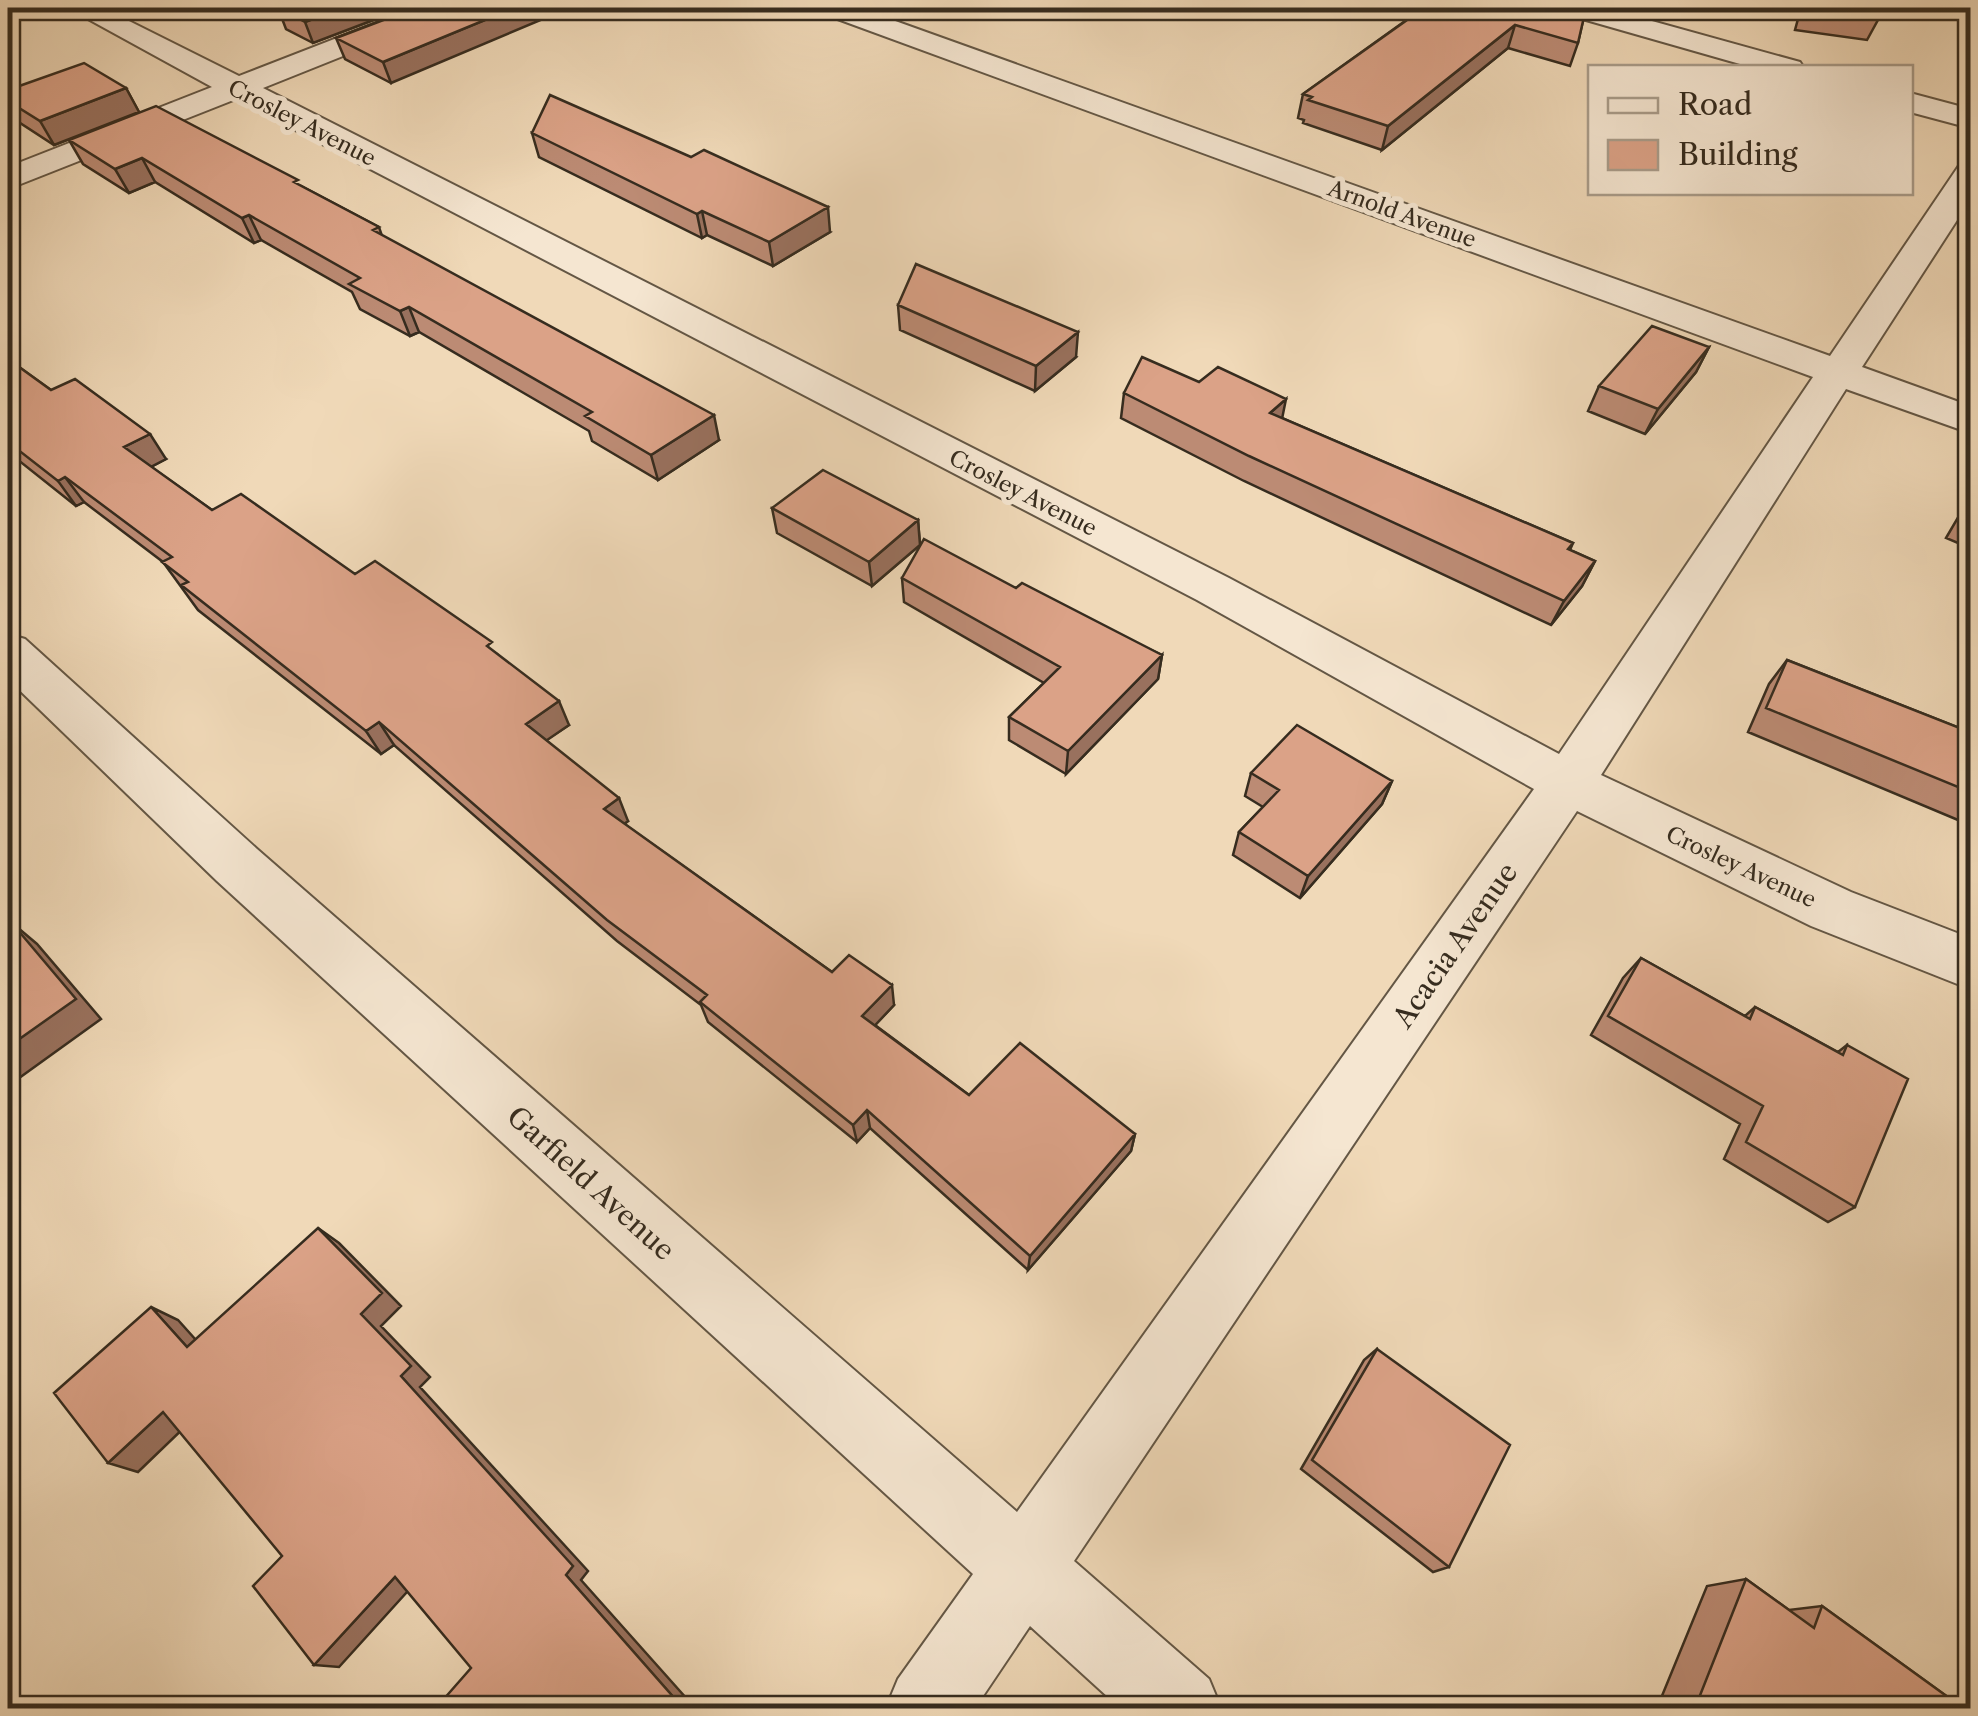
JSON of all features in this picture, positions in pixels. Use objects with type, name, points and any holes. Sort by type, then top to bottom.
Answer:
[{"type":"street","name":"Crosley Avenue","points":[[82,8],[1213,589],[1568,783],[1832,909],[1970,964]]},
{"type":"street","points":[[8,179],[438,8]]},
{"type":"street","name":"Arnold Avenue","points":[[834,8],[1970,420]]},
{"type":"street","points":[[1576,8],[1778,65]]},
{"type":"street","points":[[1913,103],[1970,119]]},
{"type":"street","name":"Acacia Avenue","points":[[927,1708],[1568,783],[1970,174]]},
{"type":"street","name":"Garfield Avenue","points":[[8,651],[237,865],[1022,1572],[1180,1708]]},
{"type":"building","points":[[278,8],[343,8],[305,22]]},
{"type":"building","points":[[415,8],[514,8],[383,62],[336,38]]},
{"type":"building","points":[[1424,8],[1586,8],[1578,43],[1515,25],[1388,126],[1308,100],[1312,97],[1303,94]]},
{"type":"building","points":[[1810,8],[1880,8],[1879,18]]},
{"type":"building","points":[[84,63],[126,88],[40,121],[8,101],[8,90]]},
{"type":"building","points":[[550,95],[691,157],[704,150],[828,207],[769,242],[702,211],[697,214],[532,133]]},
{"type":"building","points":[[156,106],[298,180],[294,182],[379,227],[373,230],[714,415],[651,455],[585,416],[592,412],[409,307],[400,311],[349,284],[360,278],[249,215],[242,218],[142,158],[115,169],[69,140]]},
{"type":"building","points":[[916,264],[1078,332],[1036,366],[898,305]]},
{"type":"building","points":[[1652,326],[1709,347],[1658,409],[1599,386]]},
{"type":"building","points":[[1142,357],[1199,382],[1218,367],[1286,399],[1270,413],[1573,543],[1568,549],[1595,561],[1564,601],[1249,456],[1124,393]]},
{"type":"building","points":[[8,359],[51,390],[75,379],[150,434],[124,447],[212,510],[241,494],[355,574],[375,561],[492,642],[487,646],[559,701],[526,724],[619,798],[604,809],[832,972],[849,955],[892,985],[862,1016],[969,1095],[1020,1043],[1135,1134],[1030,1256],[867,1110],[853,1125],[700,1002],[707,995],[607,920],[379,722],[366,731],[181,585],[188,582],[162,562],[172,557],[65,477],[58,481],[8,442]]},
{"type":"building","points":[[823,470],[918,520],[869,562],[772,508]]},
{"type":"building","points":[[924,539],[1016,588],[1022,583],[1162,655],[1068,751],[1009,717],[1060,667],[902,578]]},
{"type":"building","points":[[1787,660],[1970,732],[1970,792],[1766,708]]},
{"type":"building","points":[[1297,725],[1392,781],[1308,876],[1239,832],[1279,790],[1251,773]]},
{"type":"building","points":[[11,922],[76,999],[8,1047],[8,925]]},
{"type":"building","points":[[1641,958],[1750,1019],[1755,1007],[1843,1055],[1847,1045],[1908,1079],[1855,1207],[1746,1142],[1763,1106],[1608,1016]]},
{"type":"building","points":[[318,1228],[382,1293],[361,1314],[411,1366],[401,1376],[573,1566],[566,1575],[683,1708],[436,1708],[471,1668],[395,1577],[314,1665],[253,1586],[282,1556],[163,1412],[108,1463],[54,1393],[151,1307],[187,1347]]},
{"type":"building","points":[[1377,1349],[1510,1445],[1449,1567],[1312,1460]]},
{"type":"building","points":[[1746,1579],[1814,1628],[1822,1606],[1963,1708],[1695,1708]]}]
